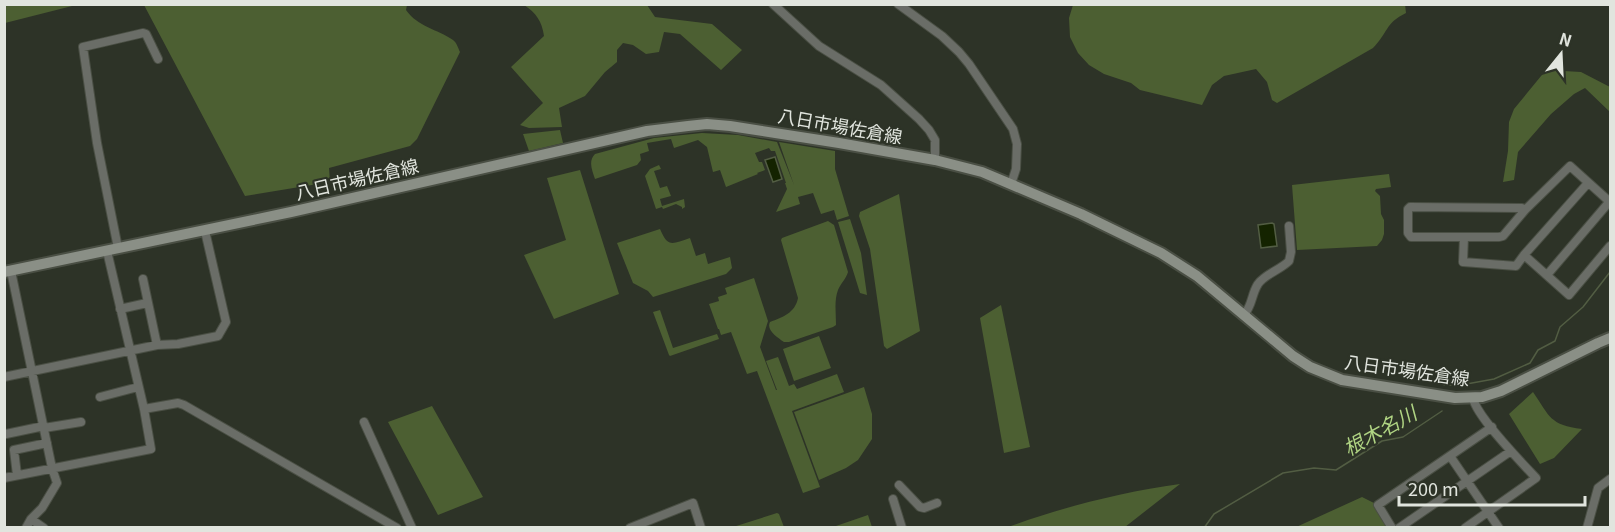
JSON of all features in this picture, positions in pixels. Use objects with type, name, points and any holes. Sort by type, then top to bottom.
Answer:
[{"type":"main road","name":"八日市場佐倉線","points":[[6,270],[205,231],[636,134],[706,124],[829,141],[935,160],[971,169],[1011,184],[1111,228],[1161,253],[1197,276],[1293,356],[1310,367],[1342,380],[1444,396],[1473,398],[1488,396],[1501,392],[1611,338]]},
{"type":"street","points":[[773,4],[819,46],[881,85],[919,119],[935,140],[935,160]]},
{"type":"street","points":[[898,4],[951,44],[969,64],[1013,129],[1017,144],[1016,169],[1011,184]]},
{"type":"street","points":[[4,478],[151,449],[144,409],[120,309],[83,46],[143,33],[146,34],[158,59]]},
{"type":"street","points":[[1525,210],[1522,208],[1410,207],[1408,209],[1408,233],[1411,237],[1503,236],[1525,210],[1570,166],[1610,202],[1547,276]]},
{"type":"street","points":[[1464,237],[1463,262],[1516,266],[1588,183]]},
{"type":"street","points":[[1244,315],[1252,302],[1258,284],[1291,257],[1289,226]]},
{"type":"street","points":[[4,377],[158,345],[178,344],[218,336],[226,322],[205,231]]},
{"type":"street","points":[[1524,255],[1569,295],[1611,246]]},
{"type":"street","points":[[6,270],[33,371],[57,483],[42,508],[26,528]]},
{"type":"street","points":[[143,279],[158,345]]},
{"type":"street","points":[[120,309],[147,303]]},
{"type":"street","points":[[100,397],[138,387]]},
{"type":"street","points":[[1465,528],[1536,478],[1491,428],[1473,398]]},
{"type":"street","points":[[144,409],[178,403],[184,405],[397,528]]},
{"type":"street","points":[[6,434],[81,422]]},
{"type":"street","points":[[364,422],[412,528]]},
{"type":"street","points":[[1392,528],[1378,505],[1491,428]]},
{"type":"street","points":[[17,475],[14,450],[47,442]]},
{"type":"street","points":[[1399,528],[1511,451]]},
{"type":"street","points":[[1450,456],[1500,528]]},
{"type":"street","points":[[1587,528],[1598,488],[1611,479]]},
{"type":"street","points":[[899,485],[920,507],[924,508],[938,503]]},
{"type":"street","points":[[893,499],[902,528]]},
{"type":"street","points":[[630,528],[693,503],[701,528]]},
{"type":"street","points":[[31,519],[44,528]]},
{"type":"shaded area","points":[[5,4],[76,4],[76,5],[5,23]]},
{"type":"shaded area","points":[[1405,4],[1406,13],[1390,25],[1373,48],[1277,103],[1272,100],[1267,82],[1256,69],[1224,76],[1212,85],[1202,105],[1140,90],[1131,83],[1104,74],[1089,65],[1078,53],[1070,37],[1069,18],[1073,5]]},
{"type":"shaded area","points":[[144,5],[407,5],[406,10],[411,16],[453,40],[460,52],[417,139],[410,146],[329,168],[330,182],[245,196]]},
{"type":"shaded area","points":[[524,5],[647,5],[655,17],[712,24],[742,50],[721,70],[680,34],[664,32],[659,52],[646,54],[633,45],[623,43],[617,50],[617,62],[605,72],[585,96],[559,108],[562,127],[529,128],[520,125],[543,103],[511,67],[544,36],[538,18]]},
{"type":"shaded area","points":[[1546,70],[1581,72],[1610,87],[1610,112],[1585,88],[1574,94],[1551,114],[1518,152],[1514,180],[1503,182],[1508,151],[1509,122],[1514,109]]},
{"type":"shaded area","points":[[560,130],[563,143],[529,151],[523,134]]},
{"type":"shaded area","points":[[702,133],[738,135],[777,142],[794,185],[779,142],[835,151],[835,169],[849,216],[837,220],[834,210],[821,214],[813,193],[798,197],[800,204],[776,212],[787,189],[775,151],[769,148],[755,153],[765,170],[726,187],[720,170],[713,172],[707,147],[698,140],[674,148],[671,139],[647,143],[649,151],[640,154],[641,160],[637,165],[595,179],[591,163],[595,154],[654,138]]},
{"type":"shaded area","points":[[775,157],[782,179],[773,182],[765,160]]},
{"type":"shaded area","points":[[659,165],[661,169],[654,171],[660,188],[667,186],[671,196],[660,199],[662,206],[684,199],[685,207],[682,209],[676,204],[656,209],[645,176],[650,169]]},
{"type":"shaded area","points":[[580,170],[619,294],[554,319],[524,255],[566,240],[547,178]]},
{"type":"shaded area","points":[[1389,174],[1391,187],[1375,191],[1380,196],[1381,214],[1384,220],[1384,234],[1377,246],[1297,250],[1292,185]]},
{"type":"shaded area","points":[[899,194],[920,331],[887,349],[884,346],[870,249],[859,216],[860,212]]},
{"type":"shaded area","points":[[850,219],[861,253],[867,295],[860,293],[838,222]]},
{"type":"shaded area","points":[[828,221],[834,225],[848,272],[837,294],[836,325],[784,342],[775,336],[769,325],[770,322],[791,311],[798,298],[781,240]]},
{"type":"shaded area","points":[[1272,223],[1277,246],[1261,248],[1258,225]]},
{"type":"shaded area","points":[[660,229],[671,243],[690,238],[696,256],[705,253],[708,264],[730,257],[732,268],[726,274],[653,297],[648,291],[633,283],[617,243]]},
{"type":"shaded area","points":[[754,278],[768,321],[760,347],[776,390],[766,361],[778,357],[789,386],[794,384],[797,389],[837,374],[844,392],[792,411],[820,487],[803,493],[757,371],[747,374],[731,332],[721,335],[709,304],[719,301],[718,297],[727,294],[725,288]]},
{"type":"shaded area","points":[[1001,305],[1030,447],[1004,453],[980,318]]},
{"type":"shaded area","points":[[660,310],[673,348],[717,334],[719,339],[670,356],[653,312]]},
{"type":"shaded area","points":[[819,336],[831,368],[794,381],[783,349]]},
{"type":"shaded area","points":[[864,387],[872,414],[872,439],[858,460],[819,480],[794,412]]},
{"type":"shaded area","points":[[1533,392],[1543,408],[1557,422],[1582,429],[1554,458],[1540,464],[1509,414]]},
{"type":"shaded area","points":[[432,406],[483,497],[438,515],[388,422]]},
{"type":"shaded area","points":[[1180,484],[1125,527],[1008,527],[1093,501]]},
{"type":"shaded area","points":[[1362,497],[1374,503],[1387,527],[1294,528]]},
{"type":"shaded area","points":[[777,513],[784,527],[733,527]]},
{"type":"shaded area","points":[[868,515],[872,527],[833,527]]},
{"type":"waterway","name":"根木名川","points":[[1444,385],[1461,385],[1494,379],[1530,363],[1538,350],[1555,341],[1560,327],[1583,307],[1610,272]]},
{"type":"waterway","name":"根木名川","points":[[1204,528],[1214,514],[1283,473],[1314,468],[1336,470],[1382,441],[1403,437],[1442,411]]}]
